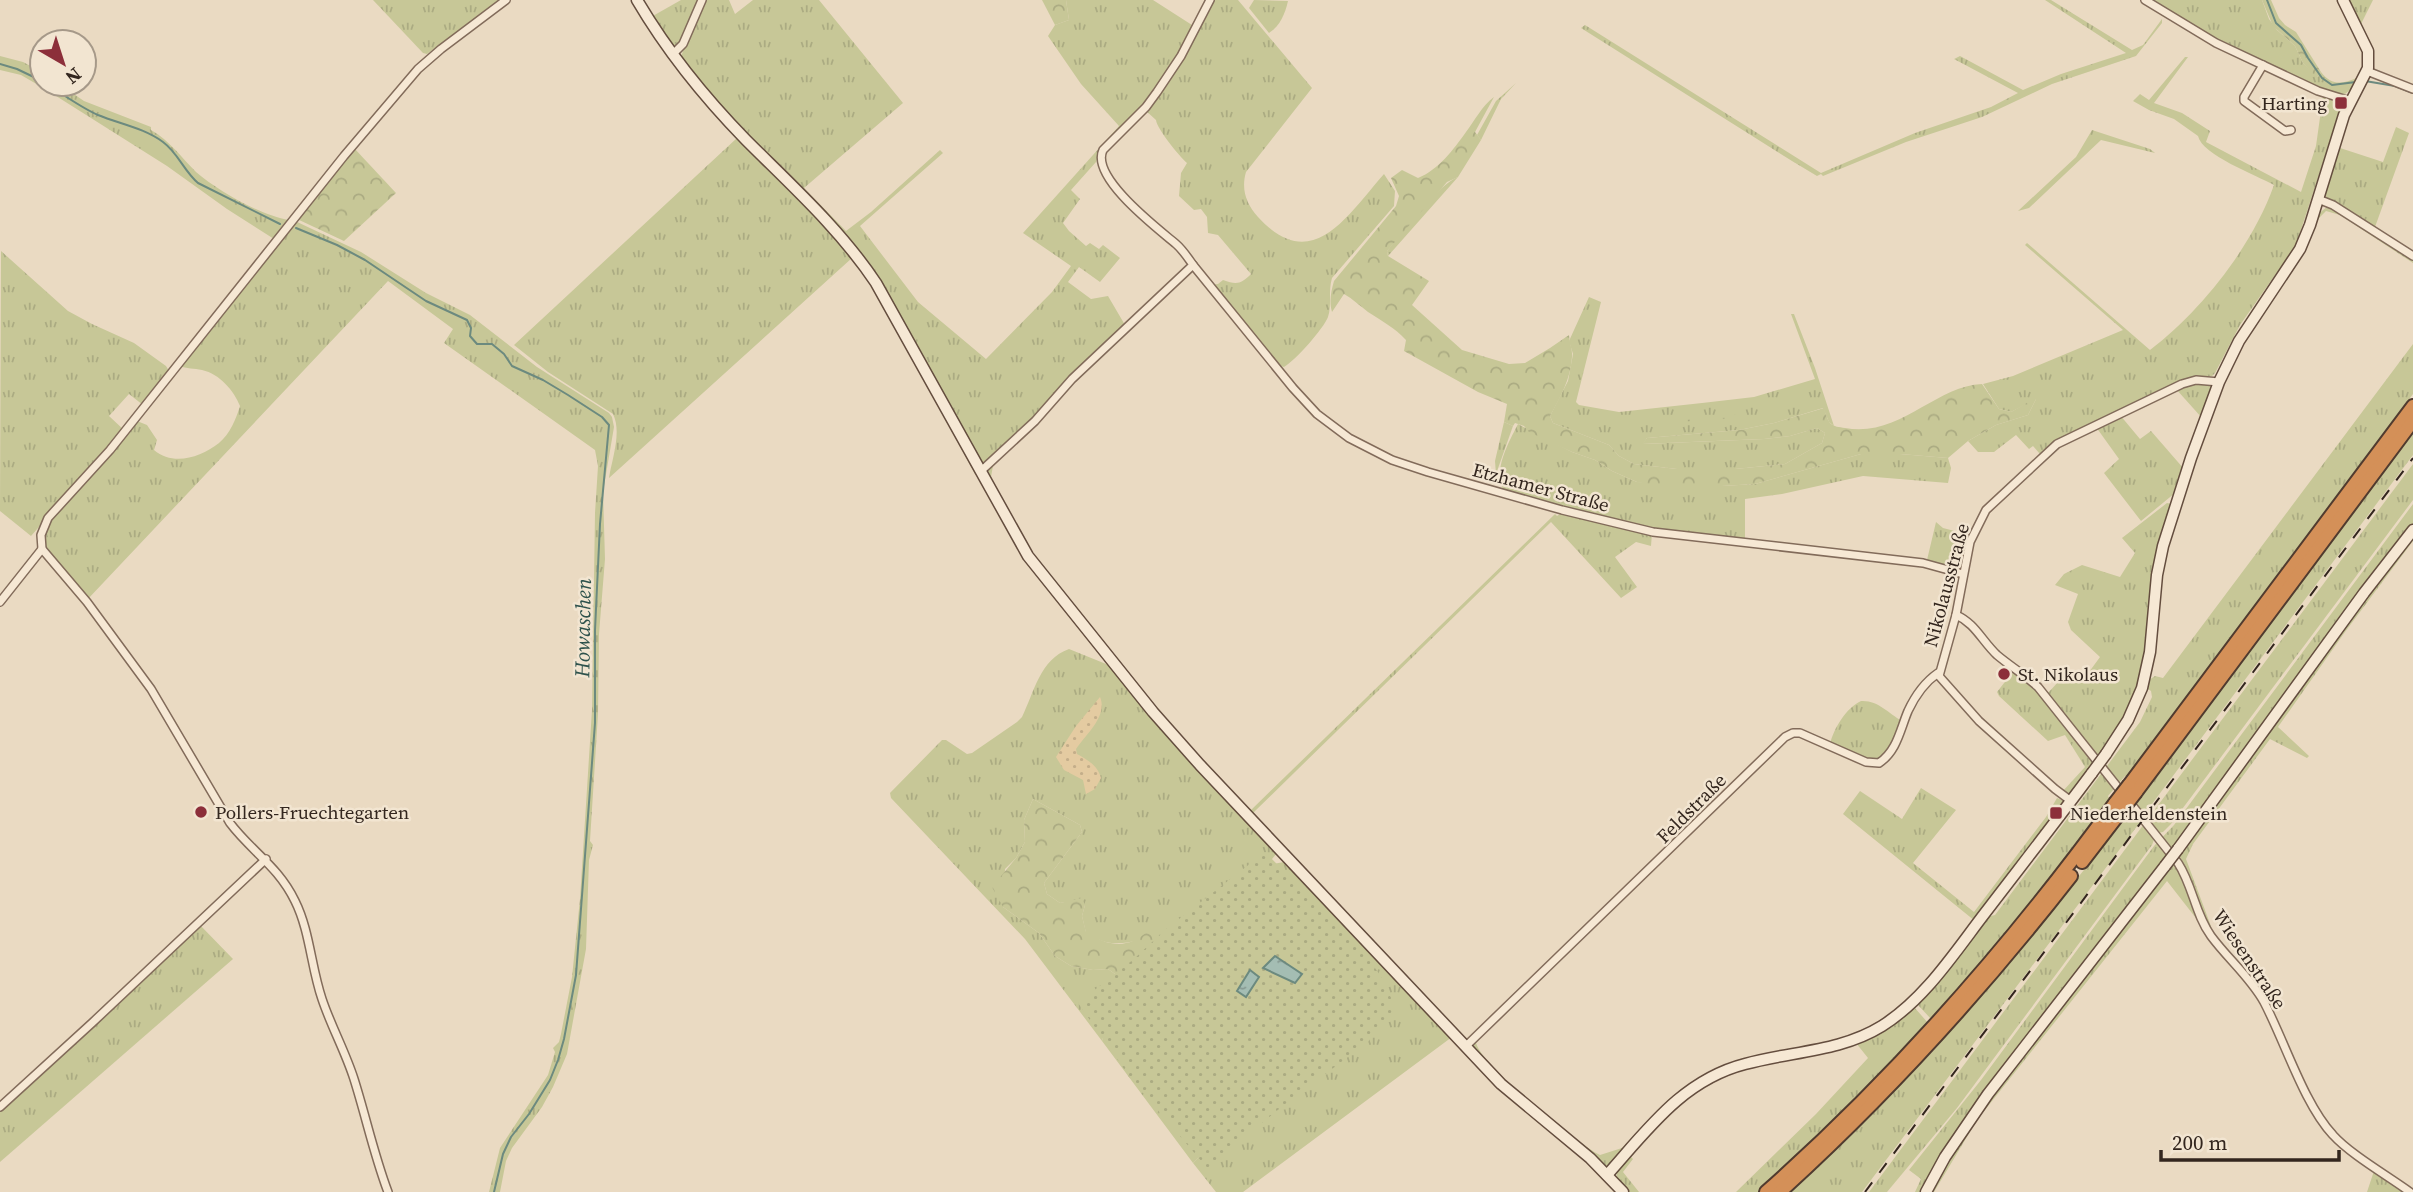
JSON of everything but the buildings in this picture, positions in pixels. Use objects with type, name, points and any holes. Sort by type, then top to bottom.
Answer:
[{"type":"highway","points":[[1780,1192],[1856,1121],[1956,1016],[2039,917],[2413,406]]},
{"type":"highway","points":[[2132,789],[2413,421]]},
{"type":"highway","points":[[1766,1192],[1874,1089],[1952,1007],[2119,807]]},
{"type":"street","points":[[388,1192],[354,1079],[322,1000],[300,914],[289,890],[266,859],[243,839],[230,823],[151,689],[43,549],[41,535],[48,518],[110,450],[376,117],[427,60],[506,0]]},
{"type":"street","points":[[637,0],[673,54],[725,118],[853,250],[876,283],[1038,572],[1153,712],[1465,1047],[1511,1093],[1590,1158],[1623,1192]]},
{"type":"street","points":[[673,54],[683,44],[702,0]]},
{"type":"street","name":"Etzhamer Straße","points":[[1210,0],[1171,74],[1146,107],[1103,150],[1100,156],[1101,164],[1124,198],[1181,249],[1304,401],[1338,430],[1392,460],[1562,510],[1653,531],[1923,563],[1964,574]]},
{"type":"street","points":[[2145,0],[2202,35],[2263,65],[2318,91],[2350,100]]},
{"type":"street","points":[[1607,1175],[1667,1108],[1700,1082],[1743,1064],[1852,1042],[1884,1025],[1902,1011],[1941,970],[2092,773],[2128,720],[2142,688],[2150,652],[2155,591],[2163,545],[2191,458],[2219,383],[2243,334],[2294,261],[2310,225],[2337,134],[2370,60],[2343,0]]},
{"type":"street","points":[[2263,65],[2244,101],[2285,131],[2291,130]]},
{"type":"street","points":[[2365,74],[2413,89]]},
{"type":"street","points":[[2318,199],[2333,205],[2413,256]]},
{"type":"street","points":[[981,471],[1035,421],[1072,379],[1193,265]]},
{"type":"street","name":"Nikolausstraße","points":[[2071,801],[1966,708],[1938,673],[1956,615],[1970,542],[1983,513],[2057,444],[2182,384],[2196,380],[2219,383]]},
{"type":"street","points":[[1926,1192],[1945,1157],[1988,1094],[2178,849],[2371,583],[2413,530]]},
{"type":"street","points":[[0,602],[43,549]]},
{"type":"street","name":"Wiesenstraße","points":[[1956,615],[1969,622],[1996,654],[2038,687],[2178,863],[2191,887],[2206,928],[2247,976],[2265,1003],[2319,1117],[2335,1138],[2410,1192]]},
{"type":"street","name":"Feldstraße","points":[[1465,1047],[1785,737],[1800,733],[1866,762],[1879,763],[1896,743],[1912,702],[1938,673]]},
{"type":"street","points":[[0,1107],[266,859]]},
{"type":"green space","points":[[373,0],[502,0],[427,54],[423,53]]},
{"type":"green space","points":[[631,0],[634,0],[687,69],[681,57],[703,0],[729,0],[735,14],[753,0],[819,0],[903,103],[804,188],[846,231],[940,150],[943,153],[860,226],[918,302],[986,359],[1052,292],[1071,266],[1023,233],[1119,126],[1081,84],[1048,36],[1055,25],[1069,20],[1066,0],[1153,0],[1192,25],[1192,31],[1178,59],[1144,107],[1100,151],[1096,162],[1071,190],[1080,199],[1063,223],[1086,246],[1090,243],[1099,249],[1103,245],[1120,258],[1100,282],[1079,267],[1068,282],[1091,299],[1108,296],[1125,325],[994,460],[991,477],[995,492],[975,474],[874,289],[852,258],[609,478],[617,429],[613,414],[548,372],[514,345],[737,138],[675,67]]},
{"type":"green space","points":[[681,0],[700,0],[682,42],[671,45],[651,17]]},
{"type":"green space","points":[[1042,0],[1066,0],[1069,20],[1055,25]]},
{"type":"green space","points":[[1212,0],[1238,0],[1312,88],[1246,172],[1246,196],[1258,217],[1277,234],[1295,241],[1312,240],[1342,222],[1384,174],[1395,191],[1394,206],[1332,278],[1329,312],[1325,322],[1302,351],[1284,367],[1274,364],[1210,285],[1223,280],[1238,283],[1251,274],[1218,235],[1208,233],[1207,217],[1201,209],[1194,210],[1179,196],[1181,173],[1187,163],[1164,136],[1156,120],[1145,110]]},
{"type":"green space","points":[[1254,0],[1288,1],[1282,19],[1269,33],[1249,8]]},
{"type":"green space","points":[[2045,0],[2051,0],[2132,50],[2143,45],[2162,19],[2162,23],[2136,56],[2052,84],[1982,117],[1906,142],[1823,176],[1817,176],[1792,161],[1581,28],[1585,25],[1821,173],[1915,133],[1991,107],[2018,93],[1954,59],[1960,56],[2023,90],[2061,74],[2126,53]]},
{"type":"green space","points":[[2150,0],[2262,0],[2269,19],[2277,30],[2295,46],[2303,63],[2318,77],[2321,72],[2333,82],[2347,82],[2357,78],[2352,88],[2344,95],[2321,89],[2201,32]]},
{"type":"green space","points":[[2262,0],[2271,0],[2279,18],[2296,32],[2321,72],[2318,77],[2303,63],[2295,46],[2273,26]]},
{"type":"green space","points":[[2346,0],[2373,0],[2359,28]]},
{"type":"green space","points":[[0,56],[23,62],[28,65],[28,79],[21,75],[0,70]]},
{"type":"green space","points":[[2185,57],[2188,57],[2154,103],[2182,113],[2210,131],[2206,142],[2301,192],[2316,146],[2323,96],[2342,104],[2296,245],[2240,325],[2212,376],[2195,377],[2173,386],[2073,432],[2040,454],[2033,446],[2029,449],[2016,435],[1994,452],[1978,452],[1968,441],[1996,425],[2028,415],[2036,399],[2011,412],[1999,409],[1983,384],[2013,376],[2123,330],[2025,245],[2027,243],[2150,350],[2206,297],[2253,231],[2274,185],[2219,157],[2202,143],[2198,136],[2174,119],[2133,101],[2140,94],[2149,100]]},
{"type":"green space","points":[[1516,83],[1501,99],[1481,140],[1477,135],[1496,101]]},
{"type":"green space","points":[[1494,97],[1475,132],[1481,140],[1458,177],[1447,182],[1387,251],[1388,256],[1429,281],[1412,305],[1462,350],[1509,364],[1525,363],[1569,335],[1572,354],[1570,373],[1550,416],[1553,423],[1609,445],[1619,456],[1634,464],[1677,469],[1735,469],[1785,464],[1822,443],[1825,433],[1817,428],[1790,436],[1764,439],[1642,444],[1647,438],[1739,430],[1824,408],[1833,425],[1864,429],[1883,426],[1948,393],[1982,384],[1999,409],[2011,412],[2037,397],[2028,415],[1996,425],[1968,441],[1948,458],[1861,454],[1755,484],[1722,486],[1659,486],[1637,482],[1595,460],[1529,432],[1524,426],[1515,423],[1513,426],[1504,422],[1507,404],[1478,392],[1404,351],[1406,340],[1402,336],[1344,294],[1332,312],[1331,304],[1334,281],[1396,206],[1399,196],[1391,178],[1402,170],[1418,178],[1432,170],[1451,152]]},
{"type":"green space","points":[[59,98],[80,98],[151,127],[151,130],[170,144],[196,172],[216,187],[253,208],[289,220],[274,239],[167,166]]},
{"type":"green space","points":[[2396,127],[2409,133],[2375,227],[2324,194],[2337,147],[2383,162]]},
{"type":"green space","points":[[2092,130],[2155,153],[2101,140],[2029,208],[2018,211],[2076,157]]},
{"type":"green space","points":[[354,148],[396,193],[344,241],[297,219]]},
{"type":"green space","points":[[1458,177],[1388,256],[1387,251],[1421,210],[1441,189]]},
{"type":"green space","points":[[2327,207],[2413,259],[2413,263],[2340,215],[2326,211],[2319,218],[2298,262],[2271,301],[2318,214]]},
{"type":"green space","points":[[295,221],[361,252],[426,293],[470,315],[537,367],[612,417],[614,427],[603,492],[605,559],[599,634],[598,714],[590,841],[593,845],[589,860],[586,949],[567,1054],[542,1107],[512,1148],[506,1161],[500,1192],[489,1192],[500,1148],[548,1075],[555,1052],[553,1048],[559,1042],[561,1034],[572,977],[580,899],[592,710],[598,466],[595,450],[444,343],[453,329],[388,281],[87,600],[45,549],[43,535],[49,520],[137,421],[147,425],[157,440],[154,450],[169,458],[186,458],[204,453],[226,435],[240,406],[234,395],[215,375],[179,366]]},
{"type":"green space","points":[[1,251],[68,311],[134,343],[169,371],[143,405],[129,394],[109,416],[124,430],[31,536],[0,511]]},
{"type":"green space","points":[[1589,297],[1601,302],[1576,402],[1579,405],[1619,412],[1702,403],[1754,397],[1815,379],[1791,314],[1794,314],[1834,426],[1829,422],[1823,408],[1739,430],[1647,438],[1643,444],[1764,439],[1790,436],[1817,428],[1825,433],[1822,443],[1785,464],[1735,469],[1677,469],[1634,464],[1619,456],[1609,445],[1553,423],[1550,416],[1568,381],[1573,354],[1569,341]]},
{"type":"green space","points":[[2413,344],[2413,394],[2127,776],[2108,796],[2110,800],[2034,901],[1933,1020],[1931,1019],[1918,1002],[1989,912],[1991,916],[1995,915],[2140,722],[2152,697],[2151,691],[2145,691],[2146,682],[2155,676],[2163,678]]},
{"type":"green space","points":[[2192,383],[2209,383],[2212,388],[2202,418],[2176,389]]},
{"type":"green space","points":[[1737,414],[1724,419],[1661,423]]},
{"type":"green space","points":[[2120,415],[2140,439],[2151,431],[2184,469],[2175,493],[2141,521],[2104,473],[2119,459],[2096,427]]},
{"type":"green space","points":[[1504,422],[1513,426],[1496,474],[1495,461]]},
{"type":"green space","points":[[1518,424],[1637,482],[1722,486],[1755,484],[1861,454],[1948,458],[1951,468],[1948,483],[1863,476],[1782,494],[1745,499],[1745,542],[1629,524],[1505,492],[1501,484],[1501,467],[1506,448]]},
{"type":"green space","points":[[2413,433],[2413,455],[2143,816],[2135,806]]},
{"type":"green space","points":[[2413,464],[2413,500],[2171,824],[2163,832],[2157,833],[2147,820]]},
{"type":"green space","points":[[2167,503],[2172,504],[2144,673],[2123,725],[2072,794],[2062,792],[2085,767],[2065,735],[2048,741],[1997,692],[2015,669],[2047,694],[2059,681],[2081,683],[2100,657],[2071,630],[2068,622],[2078,594],[2055,585],[2064,574],[2082,565],[2120,577],[2135,553],[2122,538]]},
{"type":"green space","points":[[2413,504],[2413,541],[2278,727],[2309,756],[2307,758],[2270,739],[2193,844],[2186,859],[2215,937],[2213,940],[2167,881],[1977,1120],[1934,1192],[1915,1192],[1921,1179],[1909,1170],[1981,1080],[2154,846],[2174,825]]},
{"type":"green space","points":[[1563,512],[1652,533],[1651,546],[1636,542],[1615,557],[1637,587],[1621,598],[1551,522],[1254,812],[1443,1016],[1465,1039],[1471,1039],[1466,1042],[1250,811],[1555,514],[1557,516]]},
{"type":"green space","points":[[1936,522],[1943,528],[1970,535],[1959,570],[1927,560]]},
{"type":"green space","points":[[1069,649],[1111,666],[1277,853],[1267,865],[1284,862],[1289,864],[1452,1037],[1243,1192],[1216,1192],[1193,1163],[1201,1155],[1138,940],[1111,943],[1092,937],[1086,933],[1082,916],[1085,905],[1060,903],[1047,894],[1044,883],[1082,832],[1080,825],[1033,799],[1024,820],[1025,842],[1016,858],[1005,869],[1003,907],[1039,933],[1055,956],[1071,966],[1093,970],[1108,969],[1122,979],[1102,1041],[1025,939],[891,798],[890,793],[942,740],[967,754],[972,753],[1017,722],[1051,660]]},
{"type":"green space","points":[[1861,701],[1878,705],[1902,721],[1889,751],[1873,762],[1830,744],[1841,719],[1850,708]]},
{"type":"green space","points":[[1921,788],[1956,810],[1913,863],[1974,912],[2046,817],[2057,798],[2066,802],[1975,921],[1843,814],[1860,791],[1902,819]]},
{"type":"green space","points":[[1033,799],[1080,825],[1082,832],[1044,883],[1047,894],[1060,903],[1082,898],[1085,905],[1082,916],[1086,932],[1103,941],[1126,943],[1148,931],[1157,931],[1167,945],[1201,1155],[1193,1163],[1102,1041],[1122,979],[1108,969],[1093,970],[1071,966],[1055,956],[1039,933],[1003,907],[992,887],[1016,858],[1025,842],[1024,820]]},
{"type":"green space","points":[[2132,810],[2141,821],[1862,1192],[1790,1192],[1934,1050],[2027,941]]},
{"type":"green space","points":[[2144,824],[2155,837],[2152,845],[1957,1108],[1887,1192],[1869,1192]]},
{"type":"green space","points":[[1265,852],[1365,954],[1380,975],[1394,1004],[1392,1015],[1379,1026],[1368,1042],[1284,1105],[1209,1170],[1131,1079],[1078,1003],[1134,959],[1165,930]]},
{"type":"green space","points":[[199,924],[233,959],[0,1162],[0,1108]]},
{"type":"green space","points":[[1914,1007],[1929,1024],[1854,1102],[1758,1192],[1736,1192],[1816,1114],[1868,1058],[1856,1043]]},
{"type":"green space","points":[[1476,1041],[1480,1051],[1509,1083],[1551,1120],[1600,1155],[1622,1148],[1669,1099],[1710,1071],[1712,1073],[1609,1166],[1602,1165],[1521,1098],[1472,1048]]},
{"type":"green space","points":[[1628,1154],[1633,1159],[1623,1172],[1639,1192],[1628,1192],[1616,1179],[1618,1167]]},
{"type":"green space","points":[[2374,1171],[2409,1192],[2367,1192]]},
{"type":"sand","points":[[1100,697],[1102,704],[1099,718],[1076,749],[1077,754],[1095,767],[1101,778],[1095,789],[1086,794],[1083,780],[1064,770],[1056,757],[1076,726]]},
{"type":"water","points":[[1275,956],[1302,974],[1295,983],[1263,968]]},
{"type":"water","points":[[1250,970],[1259,977],[1246,997],[1237,991]]},
{"type":"waterway","points":[[2267,0],[2276,23],[2301,45],[2322,78],[2332,85],[2356,82]]},
{"type":"waterway","name":"Howaschen","points":[[0,64],[28,74]]},
{"type":"waterway","points":[[2365,81],[2395,86],[2413,93]]},
{"type":"waterway","name":"Howaschen","points":[[68,98],[91,112],[156,137],[173,151],[198,183],[280,224]]},
{"type":"waterway","name":"Howaschen","points":[[296,228],[365,260],[426,301],[467,320],[471,328],[470,336],[477,344],[492,344],[504,354],[512,366],[568,395],[602,417],[609,425],[600,524],[595,630],[595,723],[576,975],[558,1060],[550,1080],[511,1137],[503,1154],[494,1192]]},
{"type":"railway","points":[[1865,1192],[2413,458]]},
{"type":"place","name":"Harting","points":[[2341,103]]},
{"type":"place","name":"St. Nikolaus","points":[[2004,674]]},
{"type":"place","name":"Pollers-Fruechtegarten","points":[[201,812]]},
{"type":"place","name":"Niederheldenstein","points":[[2056,813]]}]
